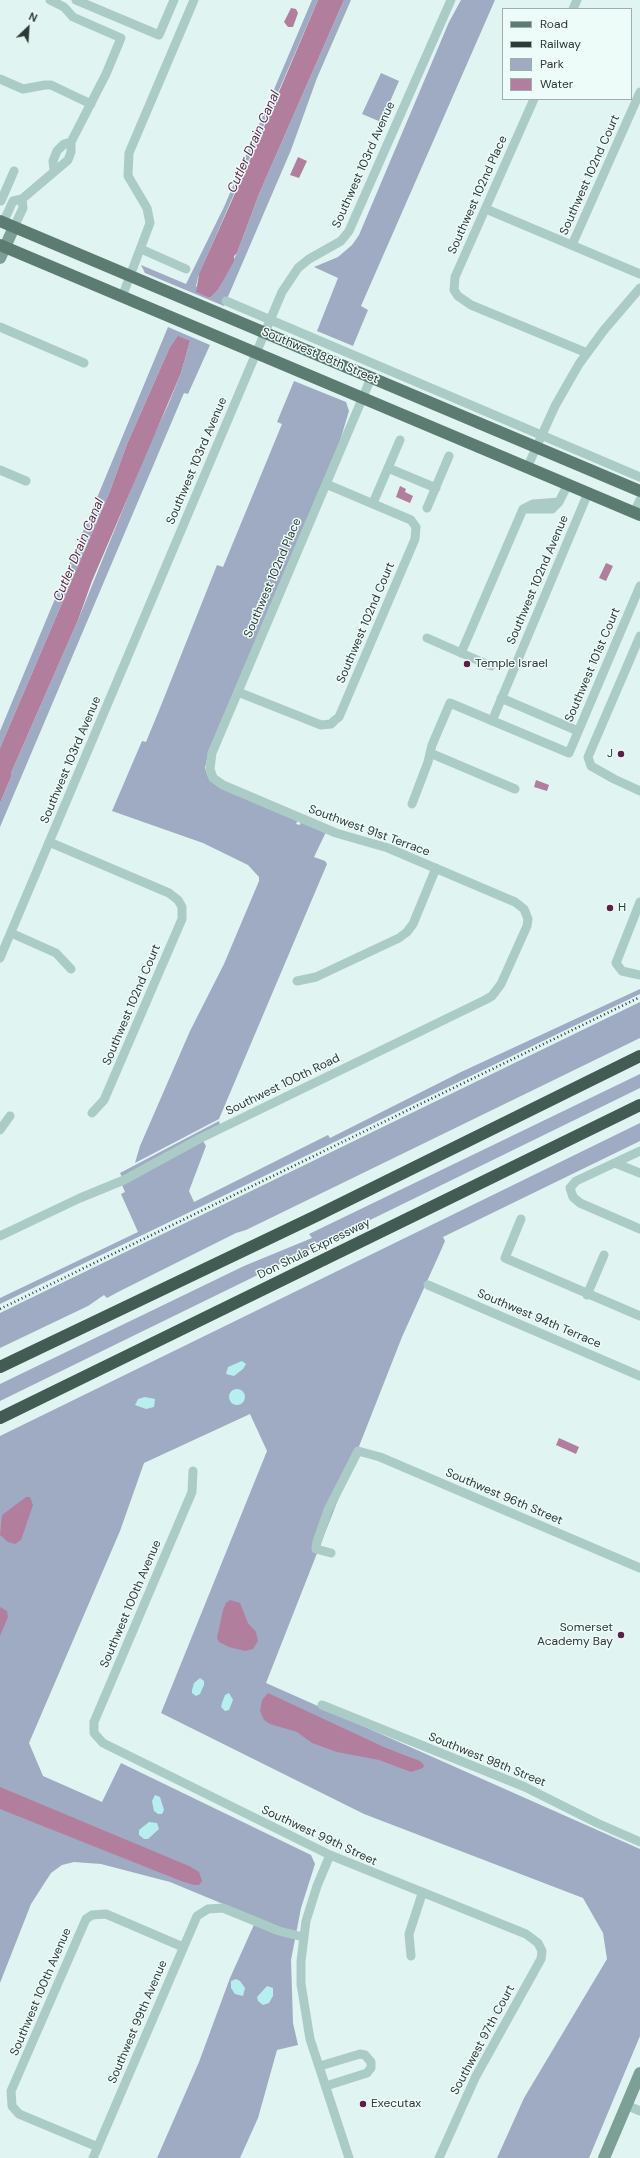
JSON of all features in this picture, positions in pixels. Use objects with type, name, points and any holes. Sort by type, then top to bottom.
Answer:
[{"type":"highway","points":[[0,1366],[309,1219],[640,1056]]},
{"type":"highway","name":"Don Shula Expressway","points":[[0,1418],[640,1105]]},
{"type":"main road","name":"Southwest 88th Street","points":[[4,225],[640,491]]},
{"type":"main road","name":"Southwest 88th Street","points":[[2,250],[122,297],[637,514]]},
{"type":"street","points":[[22,199],[54,170],[68,160],[71,152],[71,142],[91,104],[121,38],[73,17],[64,7],[50,0]]},
{"type":"street","points":[[76,0],[159,35],[174,0]]},
{"type":"street","points":[[122,297],[149,228],[147,208],[128,176],[129,153],[194,0]]},
{"type":"street","name":"Southwest 103rd Avenue","points":[[0,958],[284,288],[298,268],[341,241],[349,231],[451,0]]},
{"type":"street","points":[[0,79],[23,89],[45,84],[91,104]]},
{"type":"street","name":"Southwest 102nd Court","points":[[572,245],[640,92]]},
{"type":"street","name":"Southwest 102nd Place","points":[[534,100],[455,278],[454,290],[462,300],[587,353]]},
{"type":"street","points":[[54,170],[53,161],[57,151],[64,144],[71,142]]},
{"type":"street","points":[[0,201],[14,171]]},
{"type":"street","points":[[5,192],[22,199]]},
{"type":"street","points":[[2,250],[4,225],[23,208],[22,199]]},
{"type":"street","points":[[486,209],[640,274]]},
{"type":"street","points":[[141,249],[186,269]]},
{"type":"street","points":[[527,468],[566,386],[587,353],[640,288]]},
{"type":"street","name":"Southwest 88th Street","points":[[226,301],[640,477]]},
{"type":"street","points":[[0,327],[84,363]]},
{"type":"street","name":"Southwest 102nd Place","points":[[223,785],[211,774],[210,762],[238,692],[371,378]]},
{"type":"street","points":[[326,484],[373,503],[400,440]]},
{"type":"street","points":[[427,508],[449,456]]},
{"type":"street","points":[[388,468],[436,488]]},
{"type":"street","points":[[0,470],[26,481]]},
{"type":"street","points":[[461,653],[523,509],[552,509],[559,502],[568,484]]},
{"type":"street","name":"Southwest 102nd Avenue","points":[[492,720],[588,493]]},
{"type":"street","points":[[637,514],[640,500]]},
{"type":"street","name":"Southwest 102nd Court","points":[[238,692],[321,725],[331,724],[339,717],[415,539],[416,527],[411,520],[373,503]]},
{"type":"street","name":"Southwest 101st Court","points":[[492,720],[569,753],[640,586]]},
{"type":"street","points":[[640,636],[588,755],[592,766],[640,791]]},
{"type":"street","points":[[427,638],[491,666]]},
{"type":"street","points":[[501,698],[578,731]]},
{"type":"street","points":[[412,804],[450,703],[492,720]]},
{"type":"street","points":[[430,753],[515,789]]},
{"type":"street","name":"Southwest 91st Terrace","points":[[223,785],[336,833],[388,848],[436,868],[515,902],[521,906],[526,913]]},
{"type":"street","name":"Southwest 102nd Court","points":[[49,842],[169,893],[180,903],[182,917],[104,1100],[92,1113]]},
{"type":"street","points":[[297,981],[316,977],[399,938],[407,932],[413,924],[436,868]]},
{"type":"street","points":[[640,902],[617,960],[617,965],[620,970],[640,975]]},
{"type":"street","name":"Southwest 100th Road","points":[[0,1236],[80,1198],[124,1180],[199,1139],[485,1000],[495,993],[504,979],[528,926],[526,913]]},
{"type":"street","points":[[11,933],[56,953],[71,969]]},
{"type":"street","points":[[0,1130],[10,1116]]},
{"type":"street","points":[[640,1151],[576,1181],[571,1185],[570,1192],[580,1203],[640,1230]]},
{"type":"street","points":[[615,1162],[640,1173]]},
{"type":"street","points":[[522,1220],[505,1258],[587,1295],[640,1316]]},
{"type":"street","points":[[587,1295],[604,1255]]},
{"type":"street","name":"Southwest 94th Terrace","points":[[428,1285],[640,1376]]},
{"type":"street","name":"Southwest 96th Street","points":[[331,1553],[316,1549],[317,1542],[328,1510],[358,1451],[380,1457],[640,1568]]},
{"type":"street","name":"Southwest 100th Avenue","points":[[103,1743],[94,1733],[94,1722],[192,1492],[192,1471]]},
{"type":"street","name":"Southwest 98th Street","points":[[322,1705],[525,1787],[597,1823],[640,1842]]},
{"type":"street","name":"Southwest 99th Street","points":[[103,1743],[330,1855],[532,1938]]},
{"type":"street","points":[[330,1855],[309,1909],[303,1937],[301,1961],[302,1999],[310,2039],[349,2158]]},
{"type":"street","points":[[411,1956],[408,1934],[422,1894]]},
{"type":"street","name":"Southwest 99th Avenue","points":[[93,2158],[197,1916],[206,1910],[216,1908],[226,1909],[279,1931],[303,1937]]},
{"type":"street","name":"Southwest 100th Avenue","points":[[98,2147],[19,2114],[12,2106],[11,2091],[84,1921],[94,1914],[106,1914],[183,1947]]},
{"type":"street","name":"Southwest 97th Court","points":[[440,2158],[476,2076],[541,1959],[542,1948],[532,1938]]},
{"type":"street","points":[[320,2066],[360,2054],[365,2056],[371,2062],[371,2068],[368,2073],[326,2086]]},
{"type":"street","points":[[604,2158],[640,2073]]},
{"type":"street","points":[[626,2106],[640,2112]]},
{"type":"green space","points":[[312,0],[318,0],[198,277],[196,286],[201,293],[210,298],[218,290],[237,253],[259,194],[344,0],[351,0],[317,78],[291,150],[224,306],[145,273],[141,265],[186,284],[224,207]]},
{"type":"green space","points":[[461,0],[495,0],[361,306],[368,310],[353,346],[317,331],[338,278],[314,267],[338,257],[352,245],[359,235],[449,22]]},
{"type":"green space","points":[[381,73],[399,81],[381,122],[362,114]]},
{"type":"green space","points":[[168,327],[210,345],[188,394],[184,393],[0,827],[0,803],[11,777],[11,773],[78,620],[147,450],[168,405],[181,373],[190,341],[169,349],[127,444],[110,491],[0,748],[0,731]]},
{"type":"green space","points":[[294,381],[346,402],[349,411],[339,444],[208,755],[205,768],[208,777],[298,820],[296,824],[300,825],[301,822],[326,832],[314,857],[325,861],[327,864],[219,1119],[135,1163],[140,1146],[190,1031],[224,964],[259,881],[259,877],[248,865],[203,843],[112,811],[142,741],[146,742],[217,565],[223,567],[282,424],[277,422]]},
{"type":"green space","points":[[640,989],[640,994],[0,1304],[0,1298],[138,1232],[121,1194],[125,1192],[122,1185],[203,1141],[206,1146],[189,1191],[194,1202],[328,1135],[330,1138],[461,1072]]},
{"type":"green space","points":[[640,1002],[640,1038],[246,1230],[236,1233],[107,1298],[104,1295],[88,1306],[0,1348],[0,1313]]},
{"type":"green space","points":[[640,1074],[640,1088],[0,1401],[0,1384],[244,1266],[312,1238],[309,1234]]},
{"type":"green space","points":[[219,1121],[220,1125],[122,1177],[120,1173]]},
{"type":"green space","points":[[640,1123],[640,1141],[443,1237],[445,1241],[402,1337],[266,1683],[640,1849],[640,2036],[589,2158],[497,2158],[524,2098],[607,1959],[603,1933],[583,1898],[364,1814],[161,1713],[267,1451],[250,1414],[144,1463],[120,1531],[29,1743],[43,1776],[102,1802],[121,1763],[311,1855],[315,1864],[301,1908],[291,1960],[293,2023],[298,2045],[277,2050],[258,2118],[240,2158],[157,2158],[199,2062],[230,1978],[257,1918],[170,1882],[101,1864],[74,1862],[62,1865],[51,1873],[31,1904],[0,1983],[0,1436]]},
{"type":"sand","points":[[242,1361],[246,1364],[243,1369],[234,1376],[226,1374],[228,1367]]},
{"type":"sand","points":[[234,1389],[240,1389],[245,1394],[243,1403],[240,1405],[234,1405],[229,1400],[229,1394]]},
{"type":"sand","points":[[145,1397],[155,1399],[154,1407],[146,1409],[135,1405],[138,1399]]},
{"type":"sand","points":[[200,1678],[204,1681],[204,1685],[200,1694],[196,1696],[192,1693],[192,1690],[194,1683]]},
{"type":"sand","points":[[229,1693],[233,1700],[229,1710],[225,1711],[221,1707],[225,1695]]},
{"type":"sand","points":[[155,1795],[160,1797],[164,1810],[162,1814],[158,1814],[154,1811],[152,1801]]},
{"type":"sand","points":[[149,1822],[157,1823],[159,1829],[148,1839],[144,1839],[139,1835],[139,1830]]},
{"type":"sand","points":[[236,1979],[240,1981],[245,1988],[243,1996],[235,1994],[231,1988],[231,1981]]},
{"type":"sand","points":[[267,1986],[273,1988],[273,1996],[269,2003],[263,2005],[258,2001],[257,1997]]},
{"type":"water","points":[[318,0],[344,0],[259,194],[237,253],[234,256],[234,261],[218,290],[210,298],[196,292],[199,274],[253,153]]},
{"type":"water","points":[[291,8],[296,9],[298,13],[293,27],[288,27],[284,22]]},
{"type":"water","points":[[298,157],[307,161],[299,178],[290,175]]},
{"type":"water","points":[[178,336],[190,341],[181,373],[92,581],[78,620],[11,773],[11,777],[0,803],[0,748],[110,491],[127,444],[169,349]]},
{"type":"water","points":[[400,486],[406,489],[405,492],[413,496],[410,503],[396,497]]},
{"type":"water","points":[[606,563],[613,566],[606,581],[599,578]]},
{"type":"water","points":[[536,780],[549,785],[547,791],[534,787]]},
{"type":"water","points":[[559,1438],[579,1447],[576,1454],[556,1445]]},
{"type":"water","points":[[26,1497],[30,1497],[33,1505],[21,1540],[15,1544],[8,1542],[0,1535],[2,1515]]},
{"type":"water","points":[[230,1600],[240,1603],[248,1623],[256,1632],[258,1641],[253,1649],[245,1651],[229,1647],[219,1642],[217,1638],[223,1610],[226,1603]]},
{"type":"water","points":[[0,1607],[7,1611],[8,1617],[0,1636]]},
{"type":"water","points":[[268,1693],[386,1748],[420,1761],[424,1765],[423,1768],[411,1772],[379,1760],[337,1752],[312,1743],[297,1732],[270,1724],[264,1720],[260,1711],[262,1700]]},
{"type":"water","points":[[0,1787],[189,1866],[199,1872],[202,1881],[199,1885],[194,1885],[181,1881],[0,1809]]},
{"type":"railway","points":[[0,1309],[640,997]]},
{"type":"place","name":"Temple Israel","points":[[467,664]]},
{"type":"place","name":"J","points":[[621,754]]},
{"type":"place","name":"H","points":[[610,908]]},
{"type":"place","name":"Somerset Academy Bay","points":[[621,1635]]},
{"type":"place","name":"Executax","points":[[363,2104]]},
{"type":"water label","name":"Cutler Drain Canal","points":[[254,142]]},
{"type":"water label","name":"Cutler Drain Canal","points":[[79,550]]}]
